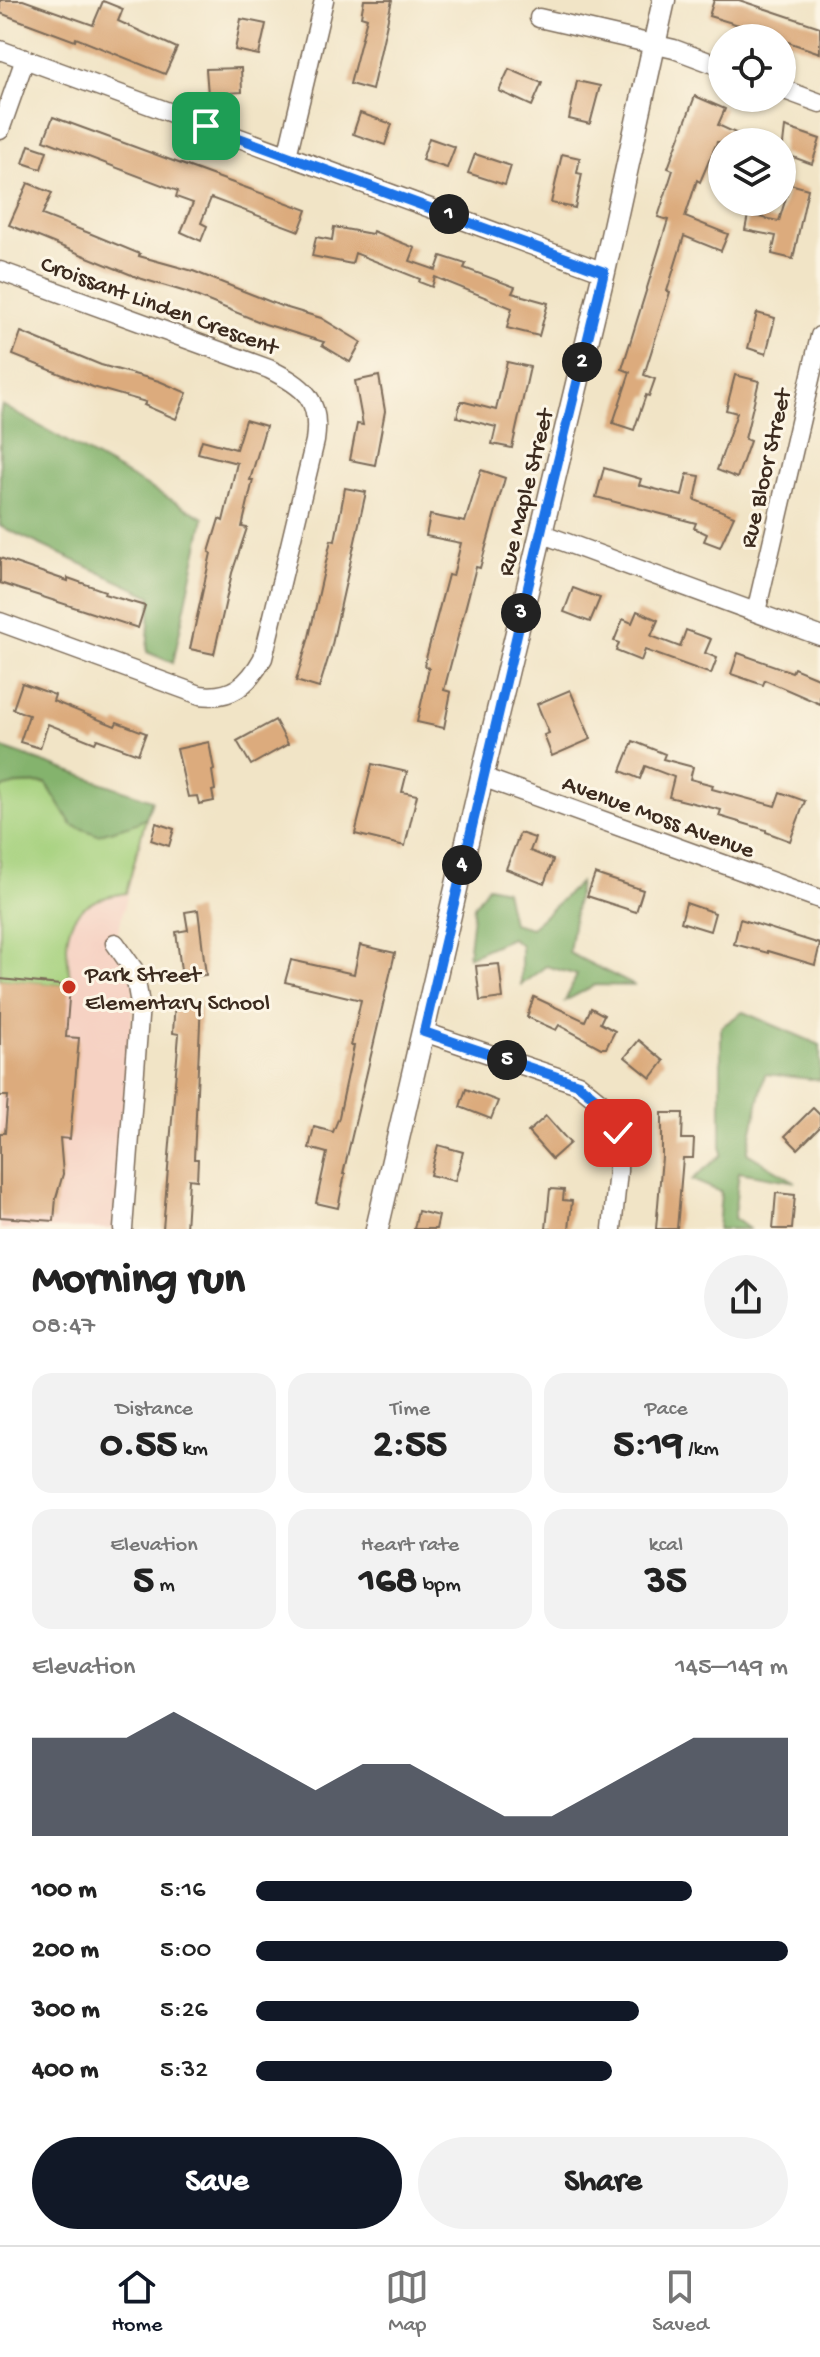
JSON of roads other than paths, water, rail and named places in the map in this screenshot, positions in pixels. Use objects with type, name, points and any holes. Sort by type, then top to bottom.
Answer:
[{"type":"street","points":[[287,156],[324,0]]},
{"type":"street","name":"Rue Maple Street","points":[[377,1229],[604,272],[664,0]]},
{"type":"street","points":[[539,18],[674,49],[708,62]]},
{"type":"street","points":[[0,50],[604,272]]},
{"type":"street","points":[[0,130],[25,59]]},
{"type":"street","points":[[796,94],[820,103]]},
{"type":"street","name":"Croissant Linden Crescent","points":[[0,271],[269,369],[295,382],[310,398],[318,419],[263,658],[242,688],[216,697],[200,695],[0,622]]},
{"type":"street","name":"Rue Bloor Street","points":[[756,612],[812,403],[820,336]]},
{"type":"street","points":[[540,533],[820,636]]},
{"type":"street","name":"Avenue Moss Avenue","points":[[482,777],[820,899]]},
{"type":"street","points":[[115,943],[134,970],[140,1004],[123,1229]]},
{"type":"street","points":[[424,1032],[578,1084],[604,1105],[618,1133],[612,1229]]},
{"type":"place","name":"Park Street Elementary School","points":[[69,987]]}]
